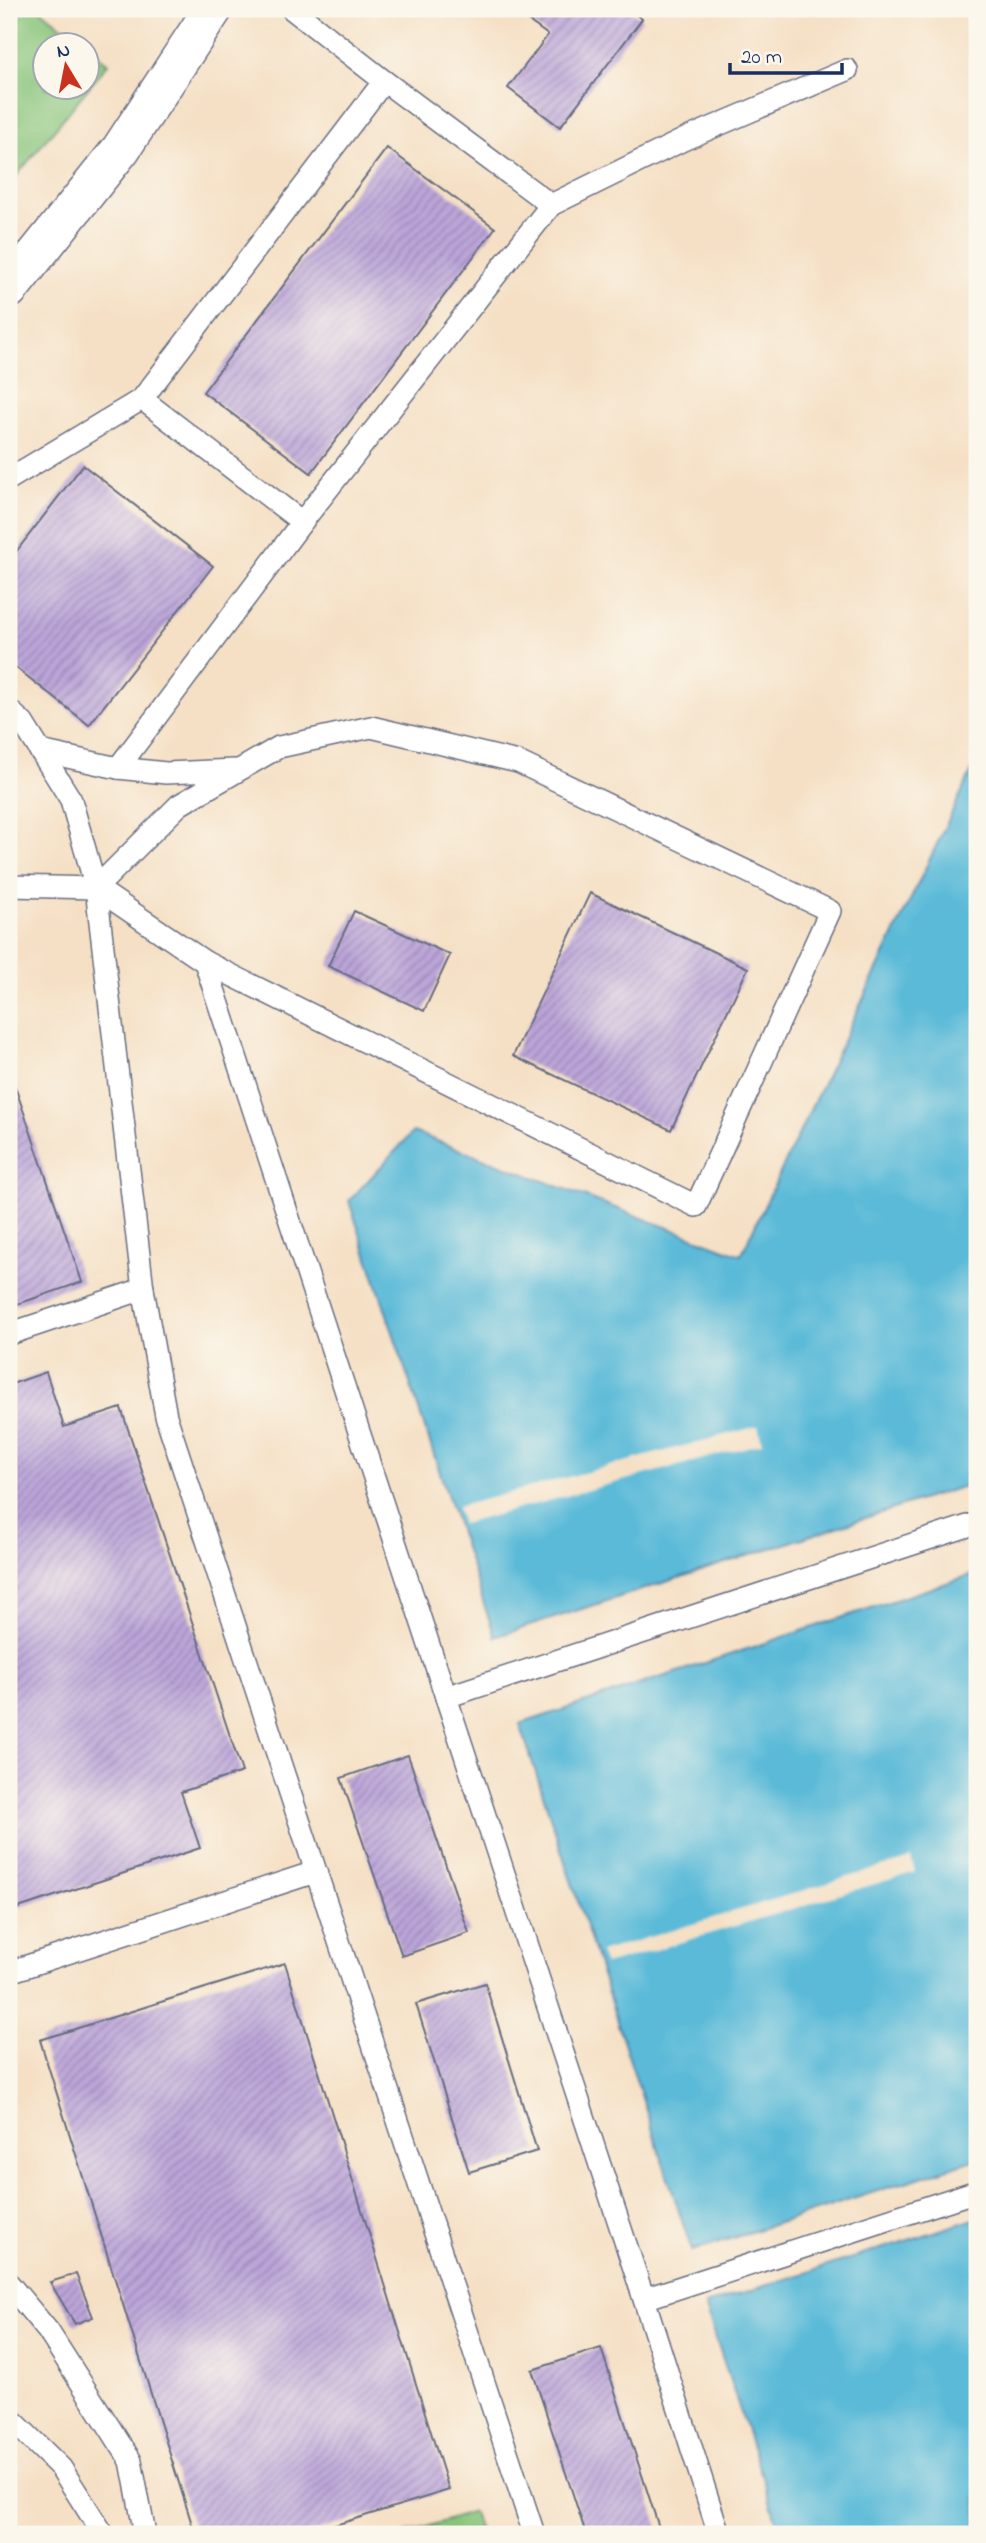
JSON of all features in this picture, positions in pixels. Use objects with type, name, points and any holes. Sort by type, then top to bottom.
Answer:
[{"type":"street","points":[[9,289],[121,149],[213,9]]},
{"type":"lane","points":[[292,9],[551,205]]},
{"type":"lane","points":[[118,768],[302,522],[551,205],[683,140],[847,70]]},
{"type":"lane","points":[[9,479],[142,399],[384,81]]},
{"type":"lane","points":[[142,399],[302,522]]},
{"type":"lane","points":[[9,710],[23,723],[71,800],[96,888],[143,1289],[166,1416],[534,2534]]},
{"type":"lane","points":[[9,886],[96,888],[205,962],[696,1206],[830,911],[518,762],[372,727],[279,747],[179,805],[96,888]]},
{"type":"lane","points":[[40,751],[118,768],[166,773],[241,770]]},
{"type":"lane","points":[[205,962],[719,2534]]},
{"type":"lane","points":[[9,1334],[143,1289]]},
{"type":"lane","points":[[446,1697],[977,1523]]},
{"type":"lane","points":[[9,1972],[315,1872]]},
{"type":"lane","points":[[644,2299],[977,2191]]},
{"type":"lane","points":[[9,2284],[48,2331],[131,2461],[145,2534]]},
{"type":"lane","points":[[9,2417],[61,2469],[103,2534]]},
{"type":"green space","points":[[9,9],[40,9],[69,32],[32,32],[32,102],[77,102],[9,185]]},
{"type":"green space","points":[[102,59],[108,64],[102,71]]},
{"type":"green space","points":[[473,2512],[480,2534],[405,2534]]},
{"type":"water","points":[[977,760],[977,1482],[495,1637],[349,1201],[413,1132],[741,1255]]},
{"type":"water","points":[[977,1573],[977,2159],[692,2251],[520,1724]]},
{"type":"water","points":[[977,2218],[977,2534],[781,2534],[705,2305]]},
{"type":"pier","points":[[758,1426],[762,1443],[462,1524],[457,1507]]},
{"type":"pier","points":[[911,1858],[915,1872],[605,1965],[600,1952]]},
{"type":"building","points":[[512,9],[628,9],[642,19],[560,127],[508,88],[548,35]]},
{"type":"building","points":[[387,148],[495,228],[311,473],[203,392]]},
{"type":"building","points":[[83,465],[213,566],[89,725],[9,662],[9,561]]},
{"type":"building","points":[[590,893],[748,968],[671,1130],[513,1056]]},
{"type":"building","points":[[354,911],[450,955],[424,1011],[328,966]]},
{"type":"building","points":[[9,1069],[82,1282],[9,1307]]},
{"type":"building","points":[[46,1372],[64,1427],[121,1408],[242,1772],[181,1792],[200,1848],[9,1911],[9,1836],[14,1835],[9,1823],[9,1385]]},
{"type":"building","points":[[408,1755],[469,1933],[402,1956],[341,1778]]},
{"type":"building","points":[[285,1963],[449,2490],[306,2534],[195,2534],[40,2040]]},
{"type":"building","points":[[485,1983],[537,2151],[469,2172],[416,2004]]},
{"type":"building","points":[[76,2274],[93,2317],[75,2324],[50,2282]]},
{"type":"building","points":[[601,2348],[661,2534],[586,2534],[532,2370]]}]
